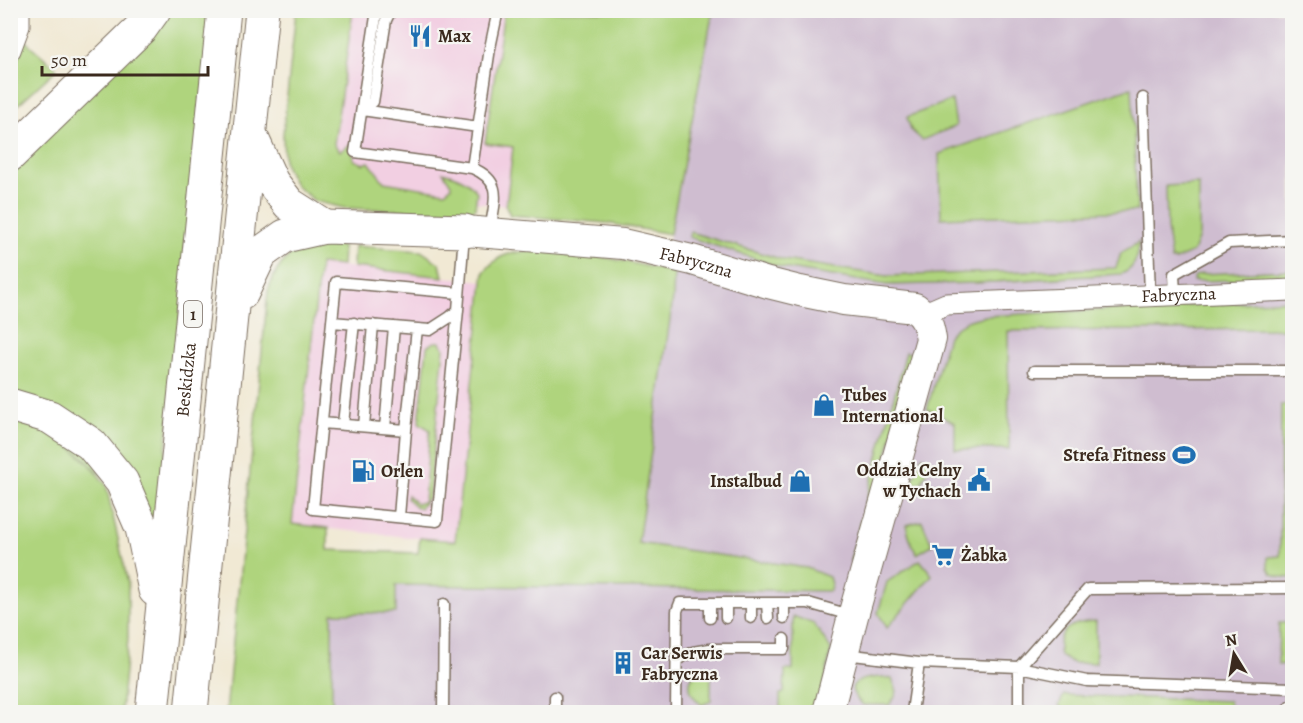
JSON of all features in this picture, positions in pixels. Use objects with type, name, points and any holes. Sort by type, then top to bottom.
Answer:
[{"type":"main road","points":[[10,155],[141,28],[154,10]]},
{"type":"main road","name":"Beskidzka","points":[[152,712],[224,10]]},
{"type":"main road","points":[[191,712],[262,10]]},
{"type":"main road","points":[[250,134],[272,182],[289,204],[325,226]]},
{"type":"main road","points":[[233,314],[261,253],[285,237],[325,226],[478,232]]},
{"type":"main road","name":"Fabryczna","points":[[478,232],[623,244],[692,260],[800,291],[844,300],[915,308],[923,314]]},
{"type":"main road","points":[[828,712],[931,339],[929,326],[923,314]]},
{"type":"main road","points":[[10,405],[50,417],[91,444],[122,482],[142,528],[161,618]]},
{"type":"street","points":[[10,50],[19,26],[20,10]]},
{"type":"street","name":"Fabryczna","points":[[923,314],[946,304],[1293,290]]},
{"type":"lane","points":[[377,10],[380,25],[373,102],[362,110],[356,152],[472,168],[484,173],[492,180],[495,188],[478,232],[459,293],[437,520],[314,509],[336,282],[459,293]]},
{"type":"lane","points":[[380,25],[391,10]]},
{"type":"lane","points":[[490,48],[491,10]]},
{"type":"lane","points":[[472,168],[498,10]]},
{"type":"lane","points":[[1143,98],[1150,295]]},
{"type":"lane","points":[[362,110],[478,128]]},
{"type":"lane","points":[[1174,294],[1174,274],[1229,243],[1293,240]]},
{"type":"lane","points":[[332,322],[430,330],[458,310]]},
{"type":"lane","points":[[343,424],[354,323]]},
{"type":"lane","points":[[364,426],[373,325]]},
{"type":"lane","points":[[385,428],[394,327]]},
{"type":"lane","points":[[399,517],[417,329]]},
{"type":"lane","points":[[1034,371],[1293,371]]},
{"type":"lane","points":[[322,423],[406,430]]},
{"type":"lane","points":[[1018,712],[1019,667],[1088,589],[1293,588]]},
{"type":"lane","points":[[676,712],[677,610],[680,603],[808,603],[853,616]]},
{"type":"lane","points":[[710,603],[710,618]]},
{"type":"lane","points":[[726,603],[726,618]]},
{"type":"lane","points":[[751,603],[751,618]]},
{"type":"lane","points":[[767,603],[768,618]]},
{"type":"lane","points":[[784,603],[784,618]]},
{"type":"lane","points":[[443,712],[444,604]]},
{"type":"lane","points":[[676,660],[710,643],[768,644],[784,649],[784,639]]},
{"type":"lane","points":[[843,653],[919,663],[1019,667],[1087,681],[1293,688]]},
{"type":"lane","points":[[912,712],[919,663]]},
{"type":"lane","points":[[555,697],[555,712]]},
{"type":"lane","points":[[1284,712],[1293,705]]},
{"type":"lane","points":[[828,712],[859,712]]},
{"type":"shaded area","points":[[340,11],[504,11],[486,143],[513,147],[506,206],[353,188],[323,149]]},
{"type":"shaded area","points":[[713,11],[1292,11],[1292,712],[307,712],[306,549],[608,558]]},
{"type":"shaded area","points":[[320,264],[483,281],[455,542],[292,525]]},
{"type":"green space","points":[[165,11],[213,11],[158,523],[11,396],[11,169]]},
{"type":"green space","points":[[296,11],[353,11],[334,144],[340,151],[352,143],[354,160],[364,164],[369,162],[384,182],[445,192],[452,186],[443,172],[458,177],[470,184],[477,192],[475,208],[470,213],[344,208],[315,201],[295,185],[284,163],[283,134]]},
{"type":"green space","points":[[504,11],[713,11],[670,234],[606,223],[510,215],[506,206],[513,147],[485,143]]},
{"type":"green space","points":[[24,40],[57,69],[11,111],[11,78]]},
{"type":"green space","points":[[1132,87],[1137,211],[941,218],[939,154]]},
{"type":"green space","points":[[952,100],[956,126],[922,140],[911,130],[907,117]]},
{"type":"green space","points":[[1199,184],[1199,236],[1193,252],[1171,260],[1167,228],[1166,186]]},
{"type":"green space","points":[[690,232],[784,260],[887,276],[1116,268],[1121,253],[1139,242],[1133,266],[1121,274],[977,283],[887,285],[783,268],[689,237]]},
{"type":"green space","points":[[343,246],[342,266],[320,264],[292,524],[328,528],[328,550],[418,553],[420,538],[455,541],[484,272],[501,257],[519,252],[563,251],[674,272],[673,298],[638,543],[807,568],[829,577],[830,591],[396,585],[396,613],[332,613],[332,712],[226,712],[268,291],[276,273],[289,257],[302,249]]},
{"type":"green space","points":[[354,246],[421,251],[440,264],[443,277],[353,267]]},
{"type":"green space","points":[[1292,270],[1292,279],[1193,281],[1195,276],[1201,274]]},
{"type":"green space","points":[[1292,300],[1292,329],[1008,331],[1009,449],[955,449],[955,423],[927,409],[948,336],[960,325],[974,319],[986,316]]},
{"type":"green space","points":[[440,342],[444,348],[429,497],[420,508],[407,499],[407,495],[417,504],[424,501],[430,430],[419,423],[427,346]]},
{"type":"green space","points":[[906,352],[914,354],[860,555],[850,561]]},
{"type":"green space","points":[[1281,405],[1292,405],[1292,578],[1272,574],[1268,568],[1268,557],[1280,556]]},
{"type":"green space","points":[[11,416],[52,434],[86,459],[106,485],[128,583],[128,639],[121,712],[11,712]]},
{"type":"green space","points":[[922,456],[932,461],[921,483],[914,484],[913,480]]},
{"type":"green space","points":[[922,521],[932,545],[917,554],[912,546],[906,525]]},
{"type":"green space","points":[[920,560],[932,575],[887,628],[878,613],[887,582]]},
{"type":"green space","points":[[793,616],[814,624],[831,649],[819,712],[780,712],[780,694],[784,693],[785,670],[793,670]]},
{"type":"green space","points":[[1096,621],[1096,663],[1073,663],[1060,656],[1062,633],[1072,625]]},
{"type":"green space","points":[[1279,623],[1292,623],[1292,663],[1278,665]]},
{"type":"green space","points":[[703,669],[711,669],[711,701],[702,705],[693,696],[690,681]]},
{"type":"green space","points":[[883,677],[892,679],[897,691],[895,697],[889,705],[863,705],[856,697],[853,686],[861,680]]},
{"type":"green space","points":[[1064,695],[1229,701],[1230,707],[1222,712],[1070,712],[1064,711],[1059,705]]},
{"type":"place","name":"Max","points":[[420,36]]},
{"type":"place","name":"Tubes International","points":[[824,405]]},
{"type":"place","name":"Strefa Fitness","points":[[1184,455]]},
{"type":"place","name":"Orlen","points":[[363,471]]},
{"type":"place","name":"Oddział Celny w Tychach","points":[[979,480]]},
{"type":"place","name":"Instalbud","points":[[800,481]]},
{"type":"place","name":"Żabka","points":[[943,555]]},
{"type":"place","name":"Car Serwis Fabryczna","points":[[623,663]]}]
